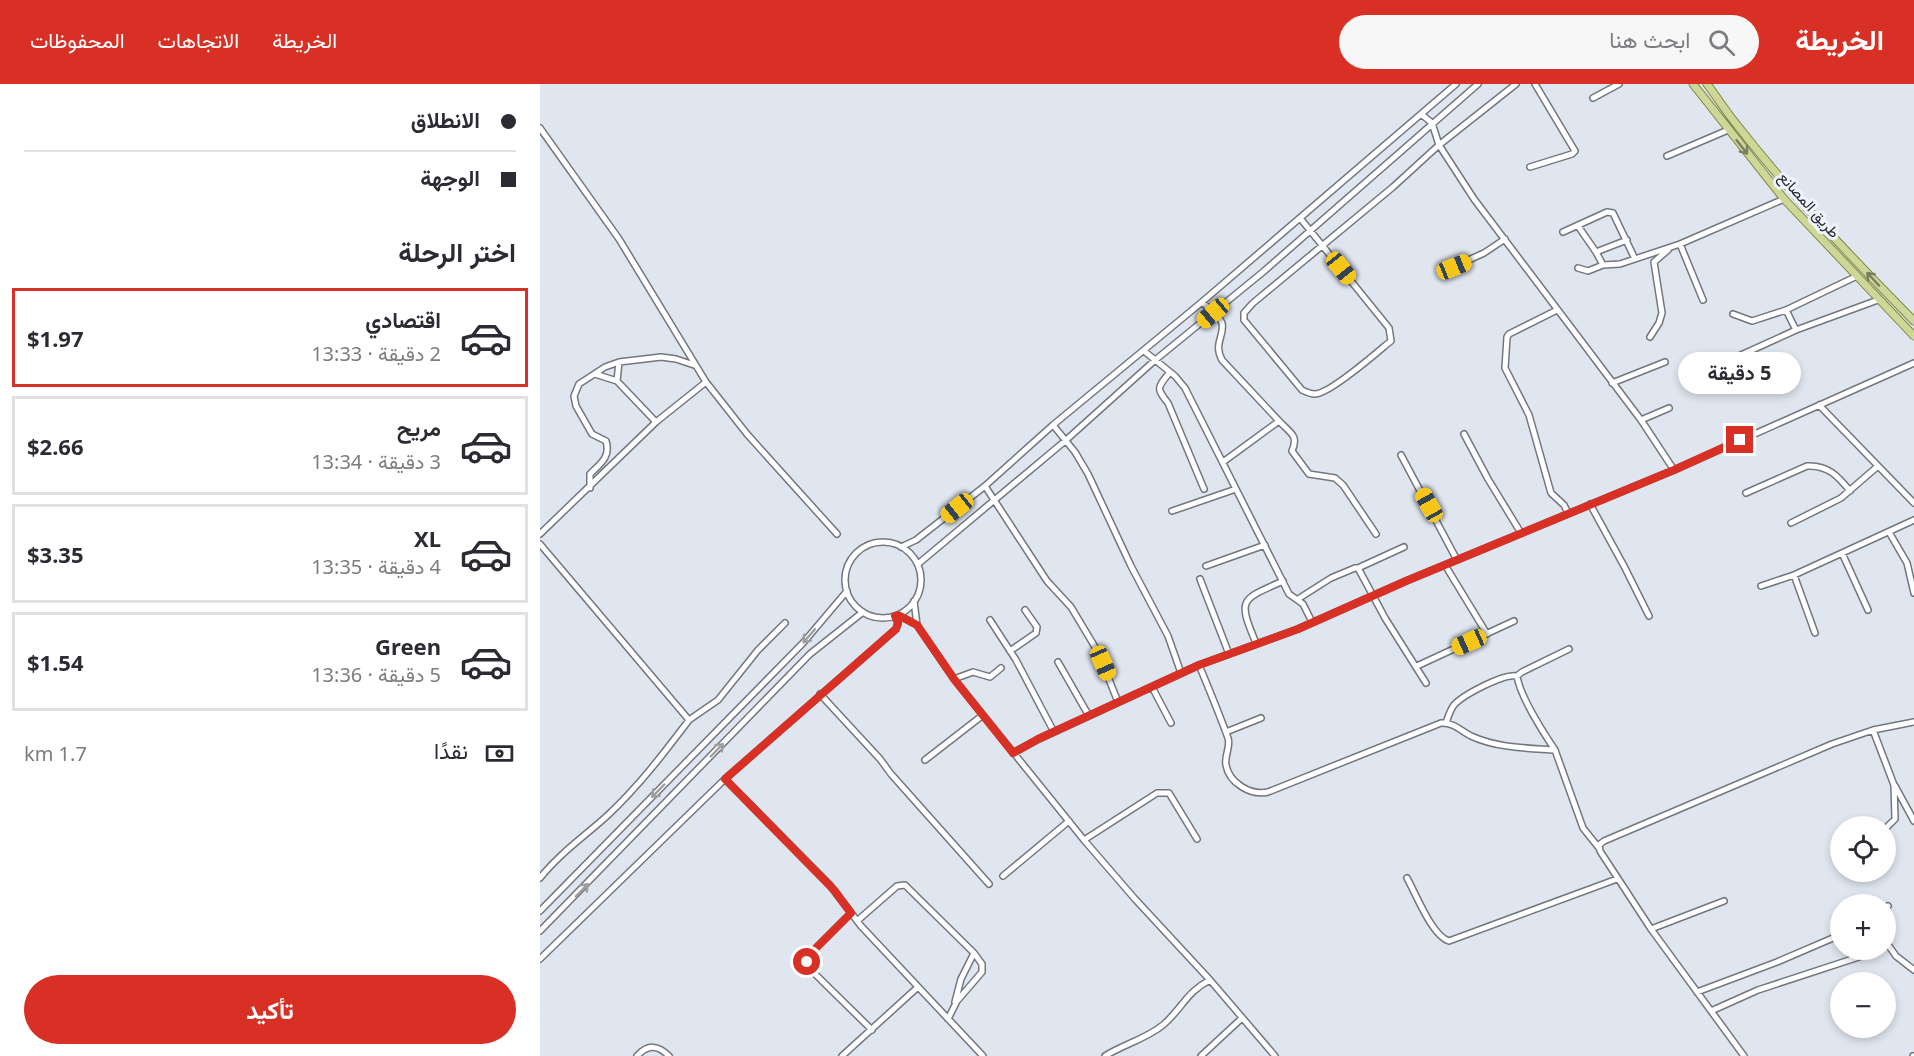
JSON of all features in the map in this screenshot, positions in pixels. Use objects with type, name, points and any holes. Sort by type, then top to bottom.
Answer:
[{"type":"main road","name":"طريق المصانع","points":[[1693,84],[1784,199],[1914,336]]},
{"type":"main road","name":"طريق المصانع","points":[[1707,84],[1737,125],[1799,199],[1914,321]]},
{"type":"street","points":[[901,547],[916,540],[985,486],[1053,425],[1202,302],[1456,84]]},
{"type":"street","points":[[918,564],[1065,441],[1154,361],[1310,231],[1478,84]]},
{"type":"street","points":[[1300,218],[1322,244],[1389,328],[1390,341],[1332,387],[1318,394],[1302,390],[1255,334],[1244,314],[1253,303],[1322,244],[1515,84]]},
{"type":"street","points":[[1530,167],[1572,154],[1575,151],[1535,84]]},
{"type":"street","points":[[1593,98],[1619,84]]},
{"type":"street","points":[[1421,114],[1432,123],[1439,145],[1474,199],[1641,420],[1674,470]]},
{"type":"street","points":[[540,128],[619,239],[706,382],[747,434],[837,534]]},
{"type":"street","points":[[1667,156],[1728,130]]},
{"type":"street","points":[[1578,268],[1588,271],[1620,264],[1680,244],[1784,199]]},
{"type":"street","points":[[1563,232],[1607,212],[1613,213],[1635,259]]},
{"type":"street","points":[[1578,226],[1603,266]]},
{"type":"street","points":[[1442,272],[1484,253],[1504,239]]},
{"type":"street","points":[[1596,252],[1627,240]]},
{"type":"street","points":[[1680,244],[1704,300]]},
{"type":"street","points":[[1650,337],[1662,314],[1654,262],[1671,247]]},
{"type":"street","points":[[1733,314],[1752,321],[1786,310],[1856,277]]},
{"type":"street","points":[[1719,365],[1796,330],[1878,300]]},
{"type":"street","points":[[1202,302],[1218,317],[1222,327],[1218,343],[1219,356],[1294,437],[1292,451],[1306,472],[1313,476],[1335,478],[1343,485],[1376,534]]},
{"type":"street","points":[[1557,310],[1509,334],[1505,362],[1529,415],[1551,493],[1564,505],[1568,513]]},
{"type":"street","points":[[1786,310],[1796,330]]},
{"type":"street","points":[[1144,351],[1185,387],[1289,594],[1298,599],[1309,613],[1312,622]]},
{"type":"street","points":[[590,488],[590,474],[606,458],[608,446],[606,441],[592,434],[576,406],[574,396],[579,384],[619,362],[661,357],[676,358],[694,365]]},
{"type":"street","points":[[617,381],[619,362]]},
{"type":"street","points":[[1612,383],[1665,362]]},
{"type":"street","points":[[1013,753],[1199,665],[1312,622],[1674,470],[1914,363]]},
{"type":"street","points":[[1170,372],[1158,389],[1168,404],[1204,489]]},
{"type":"street","points":[[595,374],[617,381],[656,422]]},
{"type":"street","points":[[540,534],[656,422],[706,382]]},
{"type":"street","points":[[1819,405],[1914,503]]},
{"type":"street","points":[[1641,420],[1669,408]]},
{"type":"street","points":[[1223,462],[1279,421]]},
{"type":"street","points":[[1053,425],[1075,452],[1088,474],[1131,566],[1168,636],[1181,673]]},
{"type":"street","points":[[1464,434],[1521,533]]},
{"type":"street","points":[[1401,455],[1457,560]]},
{"type":"street","points":[[1746,493],[1807,466],[1833,471],[1850,491]]},
{"type":"street","points":[[1791,523],[1828,506],[1850,491],[1878,466]]},
{"type":"street","points":[[985,486],[1047,581],[1071,607],[1098,652],[1118,702]]},
{"type":"street","points":[[1172,511],[1236,489]]},
{"type":"street","points":[[1590,504],[1649,616]]},
{"type":"street","points":[[1761,586],[1794,575],[1914,519]]},
{"type":"street","points":[[1889,532],[1907,563],[1914,593]]},
{"type":"street","points":[[877,543],[889,543],[908,552],[918,564],[921,584],[914,601],[897,616],[879,618],[863,612],[856,607],[847,591],[845,583],[847,567],[856,554],[866,547],[877,543]]},
{"type":"street","points":[[540,544],[689,720]]},
{"type":"street","points":[[1206,566],[1265,545]]},
{"type":"street","points":[[1298,599],[1331,578],[1404,547]]},
{"type":"street","points":[[1842,553],[1868,610]]},
{"type":"street","points":[[1445,565],[1487,634]]},
{"type":"street","points":[[1359,568],[1372,596],[1426,682]]},
{"type":"street","points":[[1794,575],[1815,633]]},
{"type":"street","points":[[1200,579],[1229,654]]},
{"type":"street","points":[[1256,643],[1244,614],[1245,603],[1254,593],[1282,581]]},
{"type":"street","points":[[540,911],[803,643],[847,591]]},
{"type":"street","points":[[914,601],[917,625],[954,679],[1084,840],[1275,1056]]},
{"type":"street","points":[[1010,651],[1036,633],[1036,627],[1025,610]]},
{"type":"street","points":[[540,931],[810,654],[863,612]]},
{"type":"street","points":[[897,616],[917,625]]},
{"type":"street","points":[[540,959],[725,779],[819,694],[896,629],[897,616]]},
{"type":"street","points":[[990,620],[1010,651],[1054,732]]},
{"type":"street","points":[[1417,666],[1514,621]]},
{"type":"street","points":[[540,878],[553,861],[626,797],[670,748],[689,720],[718,700],[758,650],[785,622]]},
{"type":"street","points":[[1446,723],[1451,709],[1460,699],[1507,676],[1517,676],[1569,649]]},
{"type":"street","points":[[1058,662],[1089,716]]},
{"type":"street","points":[[1199,665],[1229,742],[1226,766],[1233,780],[1245,789],[1263,793],[1446,723],[1494,744],[1555,750]]},
{"type":"street","points":[[954,679],[973,672],[990,677],[1001,668]]},
{"type":"street","points":[[1517,676],[1520,687],[1555,750],[1582,828],[1599,848],[1651,929],[1744,1056]]},
{"type":"street","points":[[1152,687],[1171,723]]},
{"type":"street","points":[[819,694],[880,759],[989,884]]},
{"type":"street","points":[[925,760],[983,715]]},
{"type":"street","points":[[1226,732],[1261,718]]},
{"type":"street","points":[[1599,848],[1601,842],[1832,744],[1873,730],[1914,722]]},
{"type":"street","points":[[1873,730],[1894,785],[1914,821]]},
{"type":"street","points":[[725,779],[834,890],[857,921],[983,1056]]},
{"type":"street","points":[[1894,785],[1895,816]]},
{"type":"street","points":[[1084,840],[1157,793],[1164,792],[1169,793],[1197,839]]},
{"type":"street","points":[[1004,876],[1069,821]]},
{"type":"street","points":[[1407,878],[1434,929],[1449,941],[1617,879]]},
{"type":"street","points":[[857,921],[897,886],[904,885],[974,953],[982,964],[982,972],[954,1006]]},
{"type":"street","points":[[1651,929],[1725,901]]},
{"type":"street","points":[[851,913],[810,954],[807,962],[810,969],[872,1030]]},
{"type":"street","points":[[1697,992],[1830,939]]},
{"type":"street","points":[[948,1019],[961,978],[974,953]]},
{"type":"street","points":[[1896,956],[1914,970]]},
{"type":"street","points":[[1711,1011],[1758,990],[1850,960]]},
{"type":"street","points":[[1105,1056],[1143,1038],[1161,1026],[1189,994],[1210,980]]},
{"type":"street","points":[[842,1056],[918,987]]},
{"type":"street","points":[[1201,1056],[1242,1018]]},
{"type":"street","points":[[637,1056],[643,1050],[652,1047],[661,1048],[669,1056]]},
{"type":"route","points":[[807,962],[810,954],[851,913],[834,890],[725,779],[819,694],[896,629],[898,623],[895,616],[898,615],[917,625],[954,679],[1013,753],[1038,739],[1199,665],[1298,629],[1740,440]]}]
